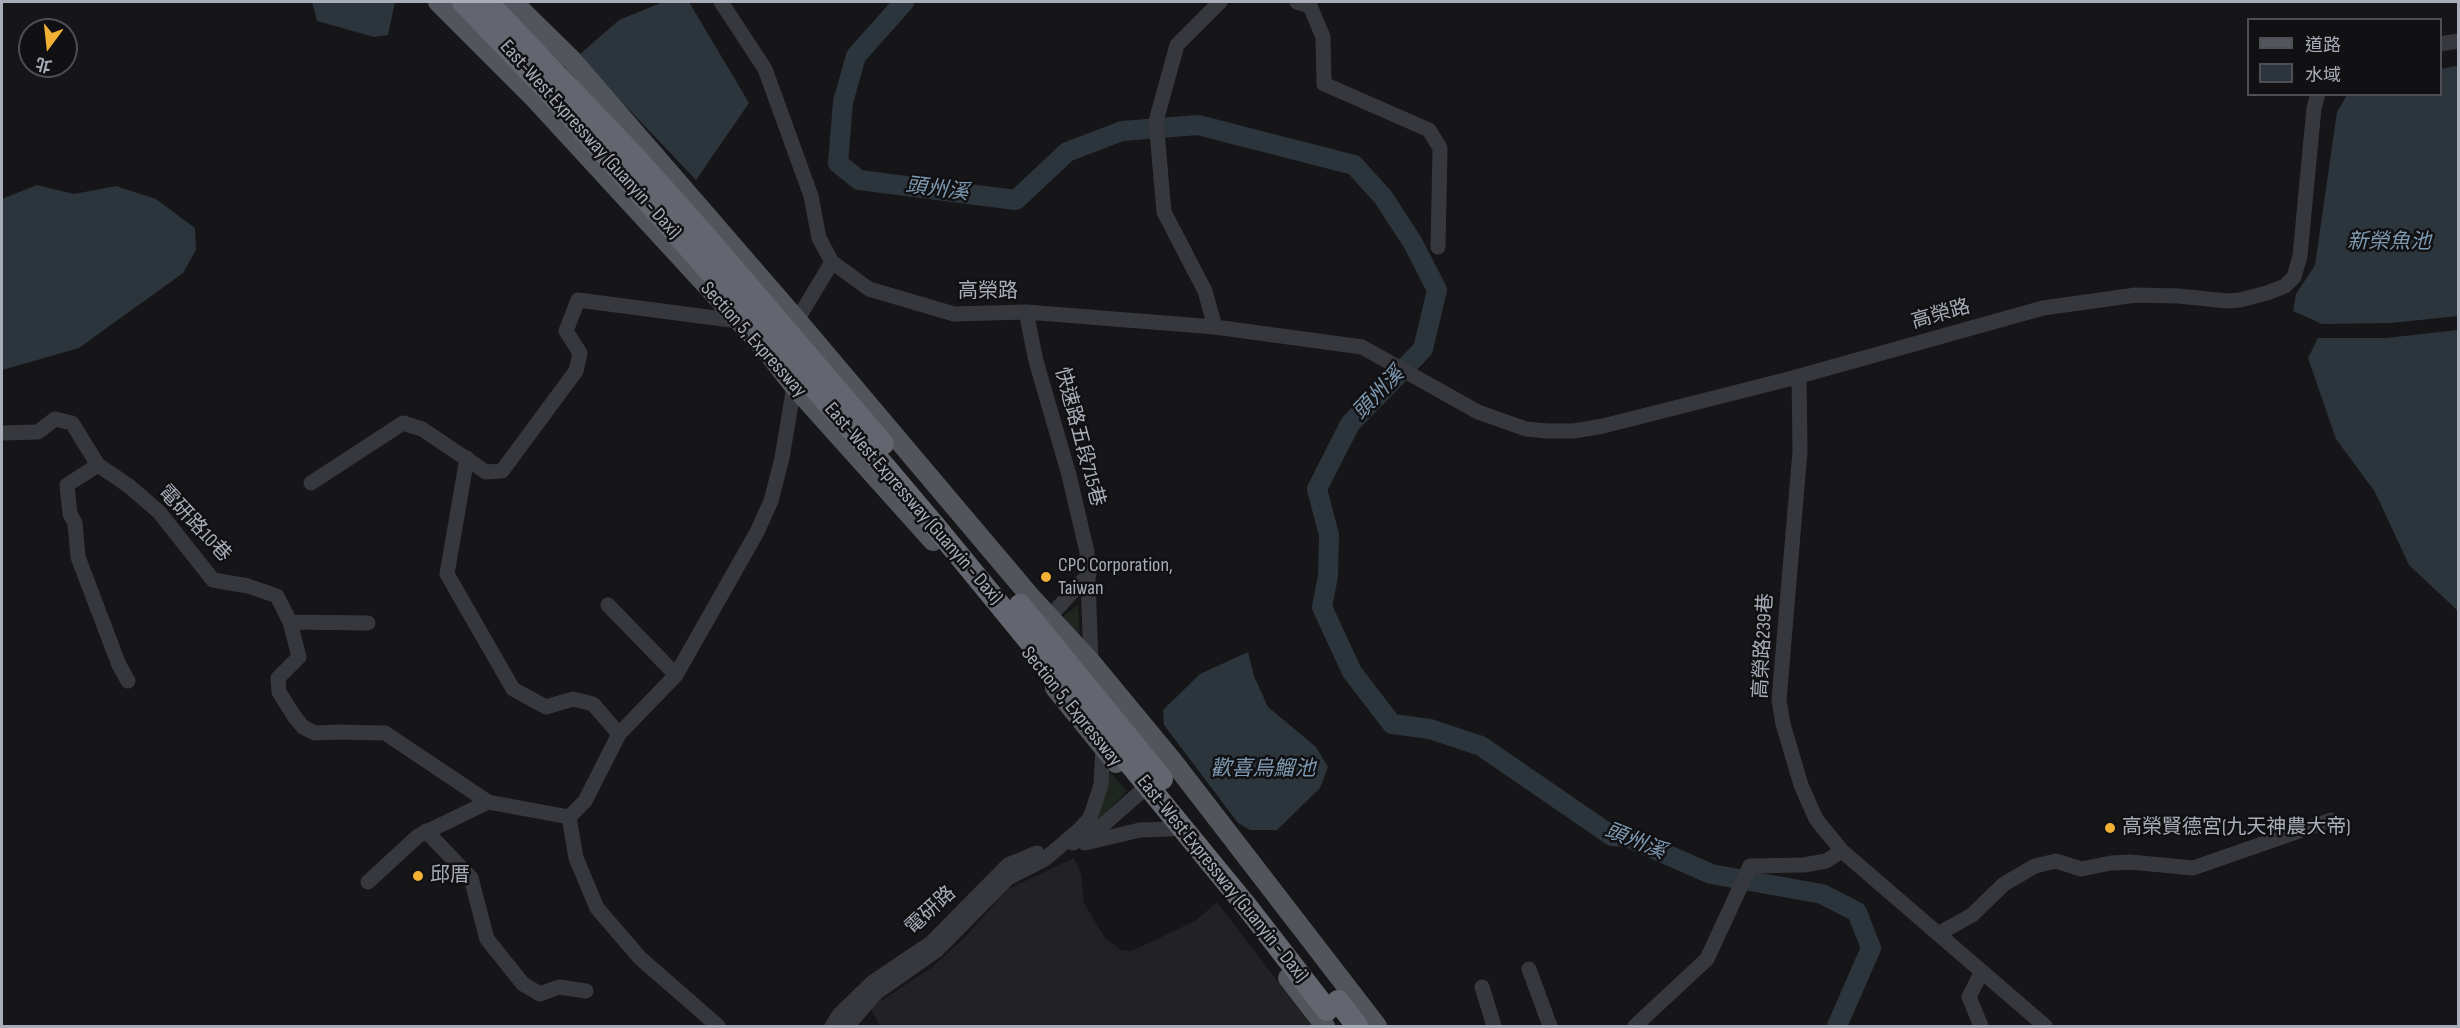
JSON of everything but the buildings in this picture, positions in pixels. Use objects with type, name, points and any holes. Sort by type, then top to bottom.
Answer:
[{"type":"highway","name":"East-West Expressway (Guanyin - Daxi)","points":[[463,2],[545,87],[886,468],[1248,908],[1339,1026]]},
{"type":"highway","name":"East-West Expressway (Guanyin - Daxi)","points":[[487,2],[636,158],[709,240],[1023,609],[1252,891],[1358,1026]]},
{"type":"highway","points":[[636,158],[727,239]]},
{"type":"highway","points":[[612,163],[684,262]]},
{"type":"main road","name":"Section 5, Expressway","points":[[438,2],[534,98],[765,349],[794,386],[921,526],[1103,749],[1143,792],[1325,1026]]},
{"type":"main road","name":"Section 5, Expressway","points":[[513,2],[572,60],[797,320],[1049,618],[1091,662],[1172,760],[1377,1026]]},
{"type":"street","name":"高榮路","points":[[721,2],[765,69],[811,196],[819,238],[832,262],[869,289],[954,314],[1026,312],[1215,327],[1362,347],[1478,412],[1526,429],[1574,431],[1603,426],[1799,376],[2043,308],[2136,295],[2179,296],[2227,301],[2267,293],[2285,286],[2294,277],[2300,256],[2314,108],[2317,96]]},
{"type":"street","points":[[1215,327],[1205,291],[1164,212],[1156,121],[1177,45],[1220,2]]},
{"type":"street","points":[[1297,2],[1310,6],[1323,37],[1324,84],[1429,130],[1440,148],[1438,247]]},
{"type":"street","points":[[2442,44],[2458,41]]},
{"type":"street","points":[[797,320],[832,262]]},
{"type":"street","points":[[311,483],[403,423],[422,429],[486,472],[502,471],[576,371],[580,353],[566,331],[578,300],[738,321]]},
{"type":"street","name":"快速路五段715巷","points":[[1026,312],[1036,362],[1069,475],[1087,552],[1091,662]]},
{"type":"street","name":"高榮路239巷","points":[[1799,376],[1800,451],[1779,700],[1783,724],[1801,785],[1816,819],[1842,851],[2045,1026]]},
{"type":"street","points":[[718,1026],[640,958],[597,908],[576,858],[569,816],[585,801],[619,734],[675,675],[757,532],[771,501],[782,458],[794,386]]},
{"type":"street","name":"電研路10巷","points":[[2,433],[38,432],[55,419],[72,423],[98,465],[129,486],[159,512],[213,579],[248,586],[277,596],[290,622],[299,657],[278,678],[279,692],[303,727],[315,733],[385,733],[488,802],[569,816]]},
{"type":"street","points":[[467,458],[447,574],[513,689],[546,707],[573,699],[593,704],[619,734]]},
{"type":"street","points":[[98,465],[67,484],[70,514],[75,523],[78,557],[116,657],[128,681]]},
{"type":"street","points":[[1021,646],[1089,574]]},
{"type":"street","points":[[608,605],[675,675]]},
{"type":"street","points":[[290,622],[368,623]]},
{"type":"street","points":[[1062,845],[1090,818],[1101,785],[1103,749]]},
{"type":"street","points":[[847,1026],[877,992],[937,950],[1008,878],[1062,845],[1095,832],[1143,792],[1172,760]]},
{"type":"street","points":[[368,882],[397,854],[426,831],[488,802]]},
{"type":"street","points":[[1938,934],[1972,915],[2004,884],[2036,866],[2056,861],[2081,869],[2130,862],[2193,868],[2331,820]]},
{"type":"street","points":[[1062,845],[1140,830],[1171,830]]},
{"type":"street","points":[[426,831],[471,878],[487,939],[523,984],[540,994],[559,987],[586,991]]},
{"type":"street","name":"電研路","points":[[832,1026],[839,1015],[873,982],[931,943],[1008,865],[1062,845]]},
{"type":"street","points":[[1635,1026],[1707,959],[1750,866],[1804,865],[1826,861],[1842,851]]},
{"type":"street","points":[[1529,969],[1550,1026]]},
{"type":"street","points":[[1980,1026],[1969,997],[1981,973]]},
{"type":"street","points":[[1482,987],[1494,1026]]},
{"type":"shaded area","points":[[1078,605],[1080,642],[1061,618]]},
{"type":"shaded area","points":[[1110,772],[1127,791],[1090,828],[1107,791]]},
{"type":"shaded area","points":[[1074,858],[1081,874],[1084,903],[1105,938],[1121,950],[1132,951],[1195,921],[1217,902],[1312,1026],[880,1026],[870,1008],[931,968],[965,937],[1008,889]]},
{"type":"water","points":[[312,2],[395,2],[388,35],[374,37],[317,21]]},
{"type":"water","points":[[663,2],[689,2],[749,103],[696,180],[578,56],[619,20]]},
{"type":"water","name":"新榮魚池","points":[[2456,66],[2458,68],[2458,316],[2391,323],[2322,324],[2293,311],[2296,294],[2315,265],[2337,112],[2346,96],[2442,96],[2442,69]]},
{"type":"water","points":[[37,185],[74,194],[116,186],[156,199],[195,228],[196,250],[183,273],[79,348],[2,370],[2,199]]},
{"type":"water","points":[[2458,330],[2458,611],[2409,565],[2375,492],[2336,439],[2308,358],[2318,338],[2386,338]]},
{"type":"water","name":"歡喜烏鰡池","points":[[1248,652],[1254,676],[1268,707],[1316,747],[1328,767],[1320,788],[1277,830],[1250,830],[1238,823],[1164,725],[1163,710],[1200,674]]},
{"type":"waterway","name":"頭州溪","points":[[904,2],[856,56],[843,102],[838,163],[859,180],[1016,200],[1067,152],[1122,131],[1198,125],[1354,165],[1383,197],[1413,243],[1437,290],[1423,349],[1350,424],[1317,489],[1329,535],[1328,576],[1322,607],[1352,672],[1392,724],[1430,729],[1481,746],[1612,836],[1627,837],[1711,874],[1822,894],[1857,912],[1871,948],[1837,1026]]},
{"type":"place","name":"CPC Corporation, Taiwan","points":[[1046,577]]},
{"type":"place","name":"高榮賢德宮(九天神農大帝)","points":[[2110,828]]},
{"type":"place","name":"邱厝","points":[[418,876]]}]
